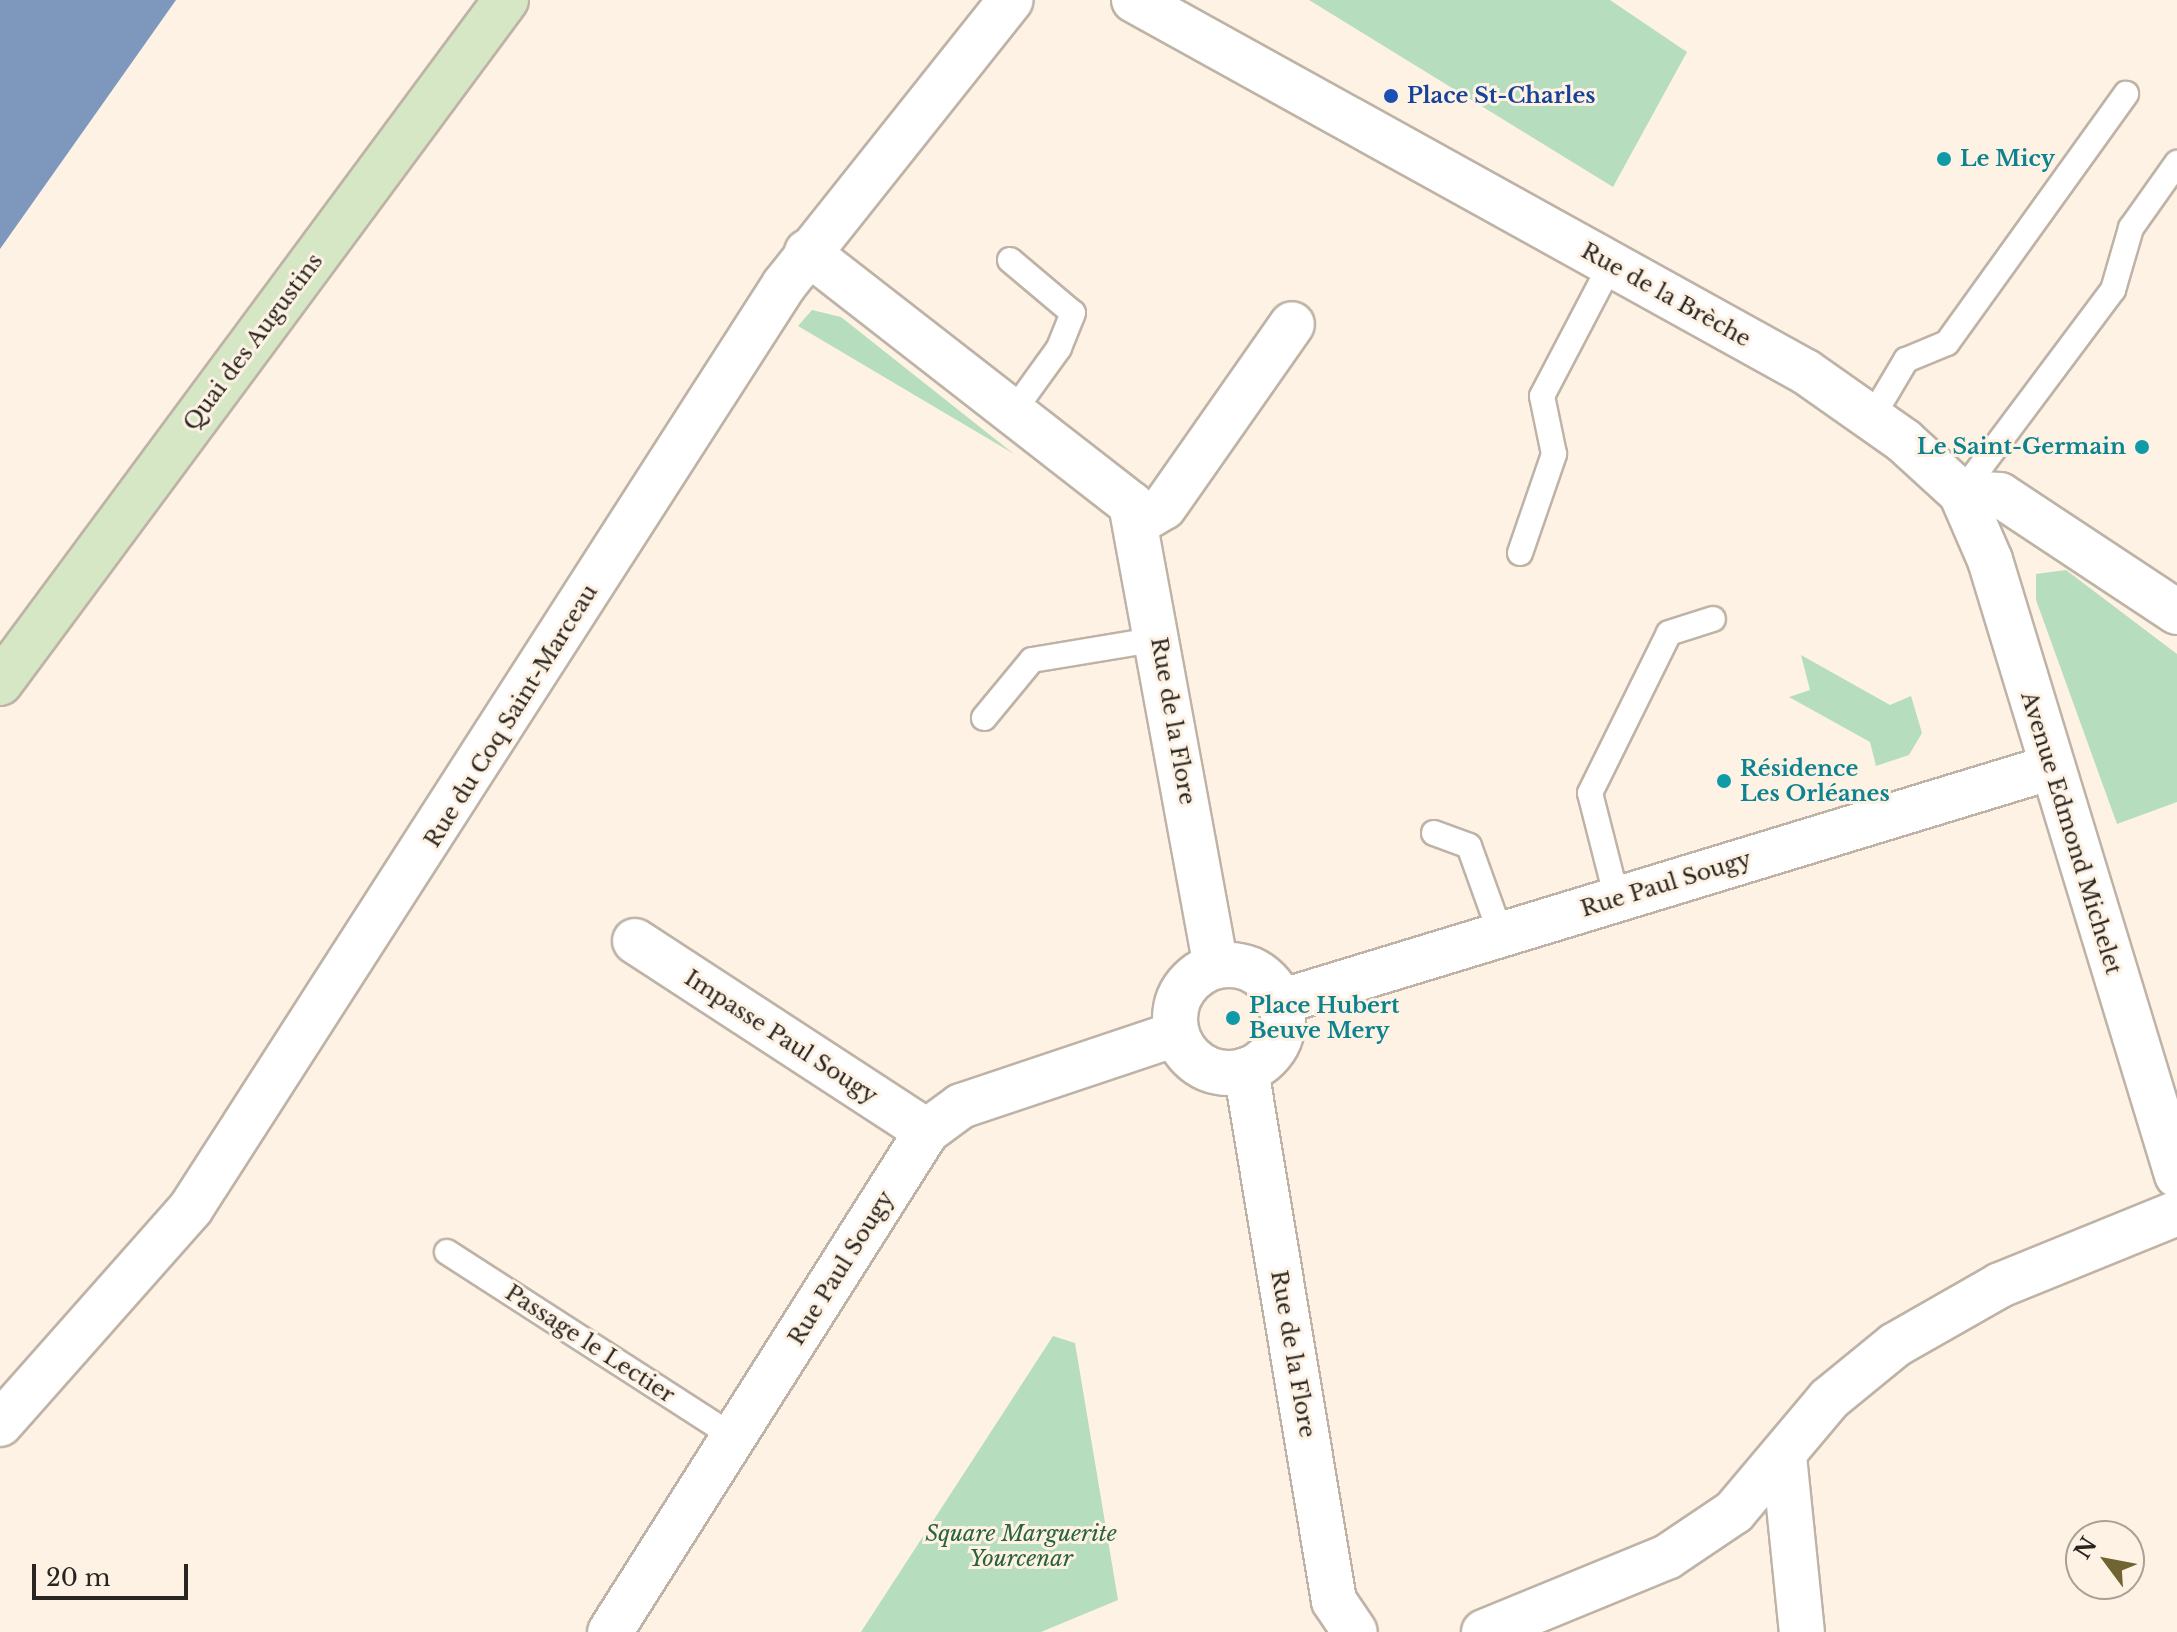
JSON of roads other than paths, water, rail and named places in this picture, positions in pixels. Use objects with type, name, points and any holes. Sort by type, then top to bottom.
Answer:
[{"type":"main road","name":"Quai des Augustins","points":[[0,683],[506,0]]},
{"type":"street","name":"Rue du Coq Saint-Marceau","points":[[0,1424],[191,1208],[807,252],[1011,0]]},
{"type":"street","name":"Rue de la Brèche","points":[[1134,0],[1806,372],[1871,419],[1961,493]]},
{"type":"street","name":"Rue de la Flore","points":[[807,252],[1122,492],[1137,523],[1216,966]]},
{"type":"street","points":[[1137,523],[1164,507],[1292,324]]},
{"type":"street","points":[[1961,493],[2000,495],[2177,612]]},
{"type":"street","name":"Avenue Edmond Michelet","points":[[1961,493],[1990,560],[2177,1175]]},
{"type":"street","name":"Rue Paul Sougy","points":[[1280,1002],[2052,767]]},
{"type":"street","name":"Impasse Paul Sougy","points":[[635,941],[927,1131]]},
{"type":"street","points":[[1216,966],[1262,976],[1280,1002],[1277,1043],[1246,1070],[1196,1063],[1176,1034],[1174,1017],[1187,985],[1216,966]]},
{"type":"street","name":"Rue Paul Sougy","points":[[610,1632],[927,1131],[961,1106],[1176,1034]]},
{"type":"street","name":"Rue de la Flore","points":[[1246,1070],[1334,1601],[1355,1632]]},
{"type":"street","points":[[1484,1632],[1667,1557],[1734,1512],[1829,1399],[1895,1345],[2000,1285],[2177,1213]]},
{"type":"street","points":[[1784,1456],[1802,1632]]},
{"type":"lane","points":[[1871,419],[1906,360],[1947,343],[2126,94]]},
{"type":"lane","points":[[1961,493],[2113,290],[2131,228],[2177,163]]},
{"type":"lane","points":[[1010,260],[1073,313],[1059,348],[1015,409]]},
{"type":"lane","points":[[1520,553],[1554,454],[1542,396],[1611,264]]},
{"type":"lane","points":[[1617,899],[1590,793],[1669,633],[1713,619]]},
{"type":"lane","points":[[984,718],[1032,660],[1159,639]]},
{"type":"lane","points":[[1434,833],[1469,846],[1501,935]]},
{"type":"lane","name":"Passage le Lectier","points":[[447,1252],[734,1437]]},
{"type":"water","points":[[0,0],[176,0],[0,249]]},
{"type":"place","name":"Place St-Charles","points":[[1391,96]]},
{"type":"place","name":"Le Micy","points":[[1944,159]]},
{"type":"place","name":"Le Saint-Germain","points":[[2142,447]]},
{"type":"place","name":"Résidence Les Orléanes","points":[[1724,781]]},
{"type":"place","name":"Place Hubert Beuve Mery","points":[[1233,1018]]},
{"type":"park label","name":"Square Marguerite Yourcenar","points":[[1021,1546]]}]
